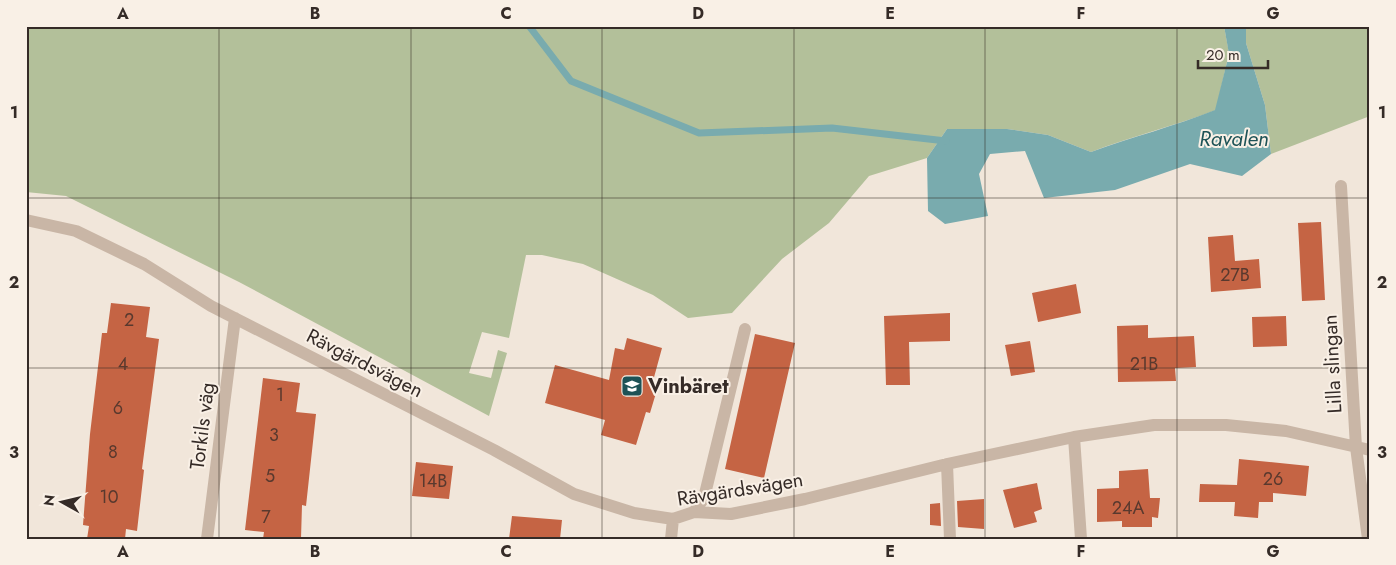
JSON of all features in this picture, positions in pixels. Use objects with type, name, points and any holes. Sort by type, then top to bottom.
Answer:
[{"type":"street","name":"Lilla slingan","points":[[1341,186],[1356,447],[1368,539]]},
{"type":"street","name":"Rävgärdsvägen","points":[[26,220],[76,231],[144,264],[211,306],[486,445],[574,494],[634,513],[673,519],[694,512],[731,514],[805,499],[947,464],[1074,438],[1154,425],[1226,425],[1286,431],[1370,450]]},
{"type":"street","name":"Torkils väg","points":[[207,539],[235,318]]},
{"type":"street","points":[[694,512],[704,498],[745,329]]},
{"type":"street","points":[[1074,438],[1081,539]]},
{"type":"street","points":[[947,464],[950,539]]},
{"type":"street","points":[[671,539],[673,519]]},
{"type":"green space","points":[[26,26],[1224,26],[1229,53],[1216,110],[1091,152],[1048,135],[1007,129],[947,129],[927,158],[869,176],[829,223],[782,259],[732,313],[688,318],[653,295],[583,264],[542,255],[526,255],[509,338],[482,332],[469,373],[491,378],[498,350],[507,353],[489,416],[239,282],[66,196],[26,192]]},
{"type":"green space","points":[[1246,26],[1370,26],[1370,116],[1271,154],[1265,105],[1246,43]]},
{"type":"water","name":"Ravalen","points":[[1224,26],[1246,26],[1246,43],[1265,105],[1271,154],[1242,176],[1190,164],[1115,190],[1044,198],[1025,151],[990,154],[979,174],[988,216],[945,224],[928,211],[927,158],[947,129],[1007,129],[1048,135],[1091,152],[1215,110],[1229,54]]},
{"type":"building","points":[[1321,222],[1325,300],[1302,301],[1298,223]]},
{"type":"building","points":[[1233,235],[1235,261],[1259,259],[1261,288],[1211,292],[1208,237]]},
{"type":"building","points":[[1076,284],[1081,313],[1038,322],[1032,293]]},
{"type":"building","points":[[111,303],[150,307],[146,337],[159,339],[142,469],[144,470],[137,531],[126,529],[125,539],[87,539],[89,526],[83,525],[90,434],[102,333],[107,333]]},
{"type":"building","points":[[950,313],[950,341],[909,342],[910,385],[886,385],[884,316]]},
{"type":"building","points":[[1286,316],[1287,346],[1253,347],[1252,317]]},
{"type":"building","points":[[1148,325],[1148,338],[1194,336],[1196,367],[1175,368],[1176,381],[1118,382],[1117,326]]},
{"type":"building","points":[[755,334],[795,343],[764,478],[725,469]]},
{"type":"building","name":"Vinbäret","points":[[627,338],[662,348],[653,381],[658,383],[656,393],[650,413],[646,412],[636,445],[601,435],[605,420],[545,403],[555,365],[609,380],[615,348],[624,350]]},
{"type":"building","points":[[1030,341],[1035,372],[1011,376],[1005,345]]},
{"type":"building","points":[[263,378],[300,383],[296,412],[316,414],[306,506],[302,505],[301,539],[263,539],[264,532],[245,530]]},
{"type":"building","points":[[1239,459],[1309,466],[1306,496],[1273,493],[1273,502],[1259,502],[1258,518],[1234,516],[1235,502],[1199,502],[1200,484],[1237,485]]},
{"type":"building","points":[[416,462],[453,466],[449,499],[412,496]]},
{"type":"building","points":[[1148,469],[1150,498],[1160,498],[1158,518],[1152,517],[1152,527],[1122,527],[1122,521],[1097,522],[1097,489],[1119,488],[1119,471]]},
{"type":"building","points":[[1037,483],[1042,509],[1034,512],[1037,522],[1014,528],[1003,490]]},
{"type":"building","points":[[984,499],[984,529],[958,527],[957,501]]},
{"type":"building","points":[[940,503],[941,526],[930,525],[930,504]]},
{"type":"building","points":[[512,516],[562,520],[560,539],[509,539]]},
{"type":"waterway","points":[[529,26],[571,81],[699,133],[832,128],[946,141]]},
{"type":"place","name":"Vinbäret","points":[[632,386]]}]
